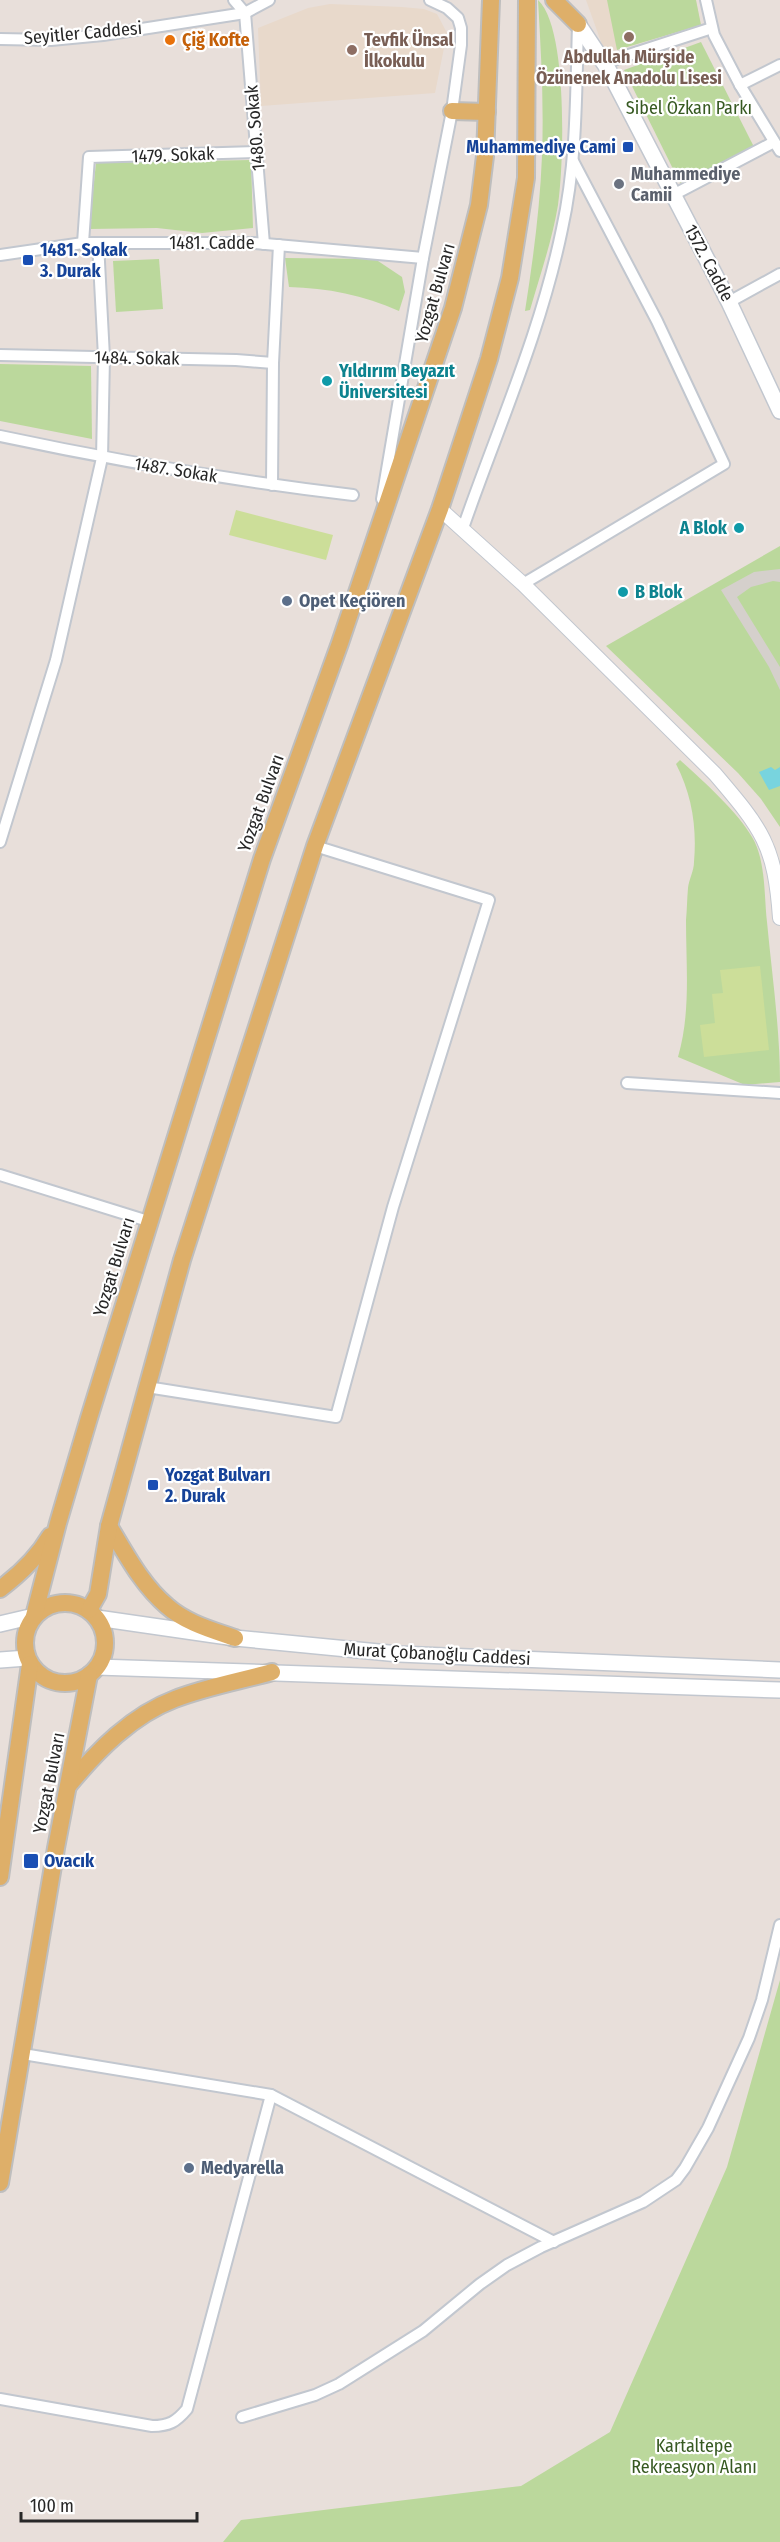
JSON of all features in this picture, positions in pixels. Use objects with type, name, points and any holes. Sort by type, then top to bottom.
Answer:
[{"type":"main road","name":"Yozgat Bulvarı","points":[[34,1616],[58,1523],[148,1221],[262,859],[375,537],[459,288],[479,205],[487,112],[491,0]]},
{"type":"main road","points":[[93,1614],[109,1526],[182,1260],[315,846],[440,509],[489,358],[510,278],[526,178],[527,0]]},
{"type":"main road","points":[[554,0],[578,24]]},
{"type":"main road","points":[[573,0],[578,24]]},
{"type":"main road","name":"1572. Cadde","points":[[578,24],[604,63],[729,302],[780,411]]},
{"type":"main road","points":[[452,111],[487,112]]},
{"type":"main road","points":[[0,1589],[19,1575],[41,1550],[58,1523]]},
{"type":"main road","points":[[109,1526],[144,1582],[167,1607],[193,1623],[235,1638]]},
{"type":"main road","points":[[0,1624],[34,1616],[50,1605],[63,1602],[76,1604],[93,1614],[105,1640],[103,1655],[93,1671],[73,1682],[59,1683],[45,1678],[28,1661],[24,1637],[34,1616]]},
{"type":"main road","name":"Murat Çobanoğlu Caddesi","points":[[93,1614],[235,1638],[399,1654],[780,1670]]},
{"type":"main road","points":[[0,1660],[28,1661]]},
{"type":"main road","name":"Yozgat Bulvarı","points":[[0,1877],[11,1809],[28,1661]]},
{"type":"main road","name":"Yozgat Bulvarı","points":[[0,2183],[68,1785],[93,1671]]},
{"type":"main road","name":"Murat Çobanoğlu Caddesi","points":[[93,1671],[272,1672],[780,1690]]},
{"type":"main road","points":[[68,1785],[96,1752],[125,1728],[173,1700],[272,1672]]},
{"type":"main road","points":[[0,1787],[11,1809]]},
{"type":"street","points":[[234,0],[245,13]]},
{"type":"street","name":"Seyitler Caddesi","points":[[0,39],[51,40],[103,35],[245,13],[269,0]]},
{"type":"street","points":[[375,537],[423,258],[452,111],[461,45],[461,28],[458,18],[447,8],[430,0]]},
{"type":"street","points":[[673,195],[777,147],[740,85],[712,28],[706,0]]},
{"type":"street","name":"1480. Sokak","points":[[245,13],[264,243]]},
{"type":"street","points":[[463,528],[543,306],[563,228],[573,161],[578,24]]},
{"type":"street","points":[[604,63],[712,28]]},
{"type":"street","points":[[740,85],[780,64]]},
{"type":"street","name":"1479. Sokak","points":[[83,243],[89,157],[258,152]]},
{"type":"street","points":[[523,584],[723,464],[657,321],[573,161]]},
{"type":"street","name":"1481. Cadde","points":[[0,255],[83,243],[264,243],[423,258]]},
{"type":"street","points":[[0,842],[56,660],[102,458],[104,357],[98,243]]},
{"type":"street","points":[[272,485],[273,363],[279,245]]},
{"type":"street","points":[[729,302],[780,274]]},
{"type":"street","name":"1484. Sokak","points":[[0,355],[236,360],[273,363]]},
{"type":"street","name":"1487. Sokak","points":[[0,436],[102,458],[272,485],[354,495]]},
{"type":"street","points":[[440,509],[523,584],[716,774],[749,814],[770,850],[776,875],[780,918]]},
{"type":"street","points":[[147,1388],[336,1417],[393,1207],[489,900],[315,846]]},
{"type":"street","points":[[627,1083],[780,1093]]},
{"type":"street","points":[[0,1175],[148,1221]]},
{"type":"street","points":[[242,2416],[315,2395],[339,2384],[423,2331],[507,2265],[662,2191],[685,2168],[708,2128],[749,2038],[762,2000],[780,1925]]},
{"type":"street","points":[[23,2054],[271,2095],[554,2242]]},
{"type":"street","points":[[0,2399],[152,2426],[166,2426],[178,2420],[187,2409],[271,2095]]},
{"type":"shaded area","name":"Abdullah Mürşide Özünenek Anadolu Lisesi","points":[[586,0],[696,0],[701,25],[605,53]]},
{"type":"shaded area","name":"Tevfik Ünsal İlkokulu","points":[[330,4],[424,9],[437,14],[447,33],[435,93],[261,106],[258,28],[308,8]]},
{"type":"shaded area","points":[[780,569],[780,582],[773,581],[751,587],[737,597],[780,667],[780,690],[769,667],[721,590],[754,572]]},
{"type":"green space","points":[[538,0],[548,15],[555,38],[562,97],[562,159],[558,205],[546,258],[530,310],[525,311],[536,234],[542,156]]},
{"type":"green space","name":"Abdullah Mürşide Özünenek Anadolu Lisesi","points":[[607,0],[696,0],[701,25],[617,50]]},
{"type":"green space","name":"Sibel Özkan Parkı","points":[[701,42],[754,147],[680,183],[624,70]]},
{"type":"green space","points":[[251,160],[253,228],[202,233],[157,228],[89,229],[96,163]]},
{"type":"green space","points":[[285,258],[375,259],[402,277],[405,292],[399,311],[345,293],[289,287]]},
{"type":"green space","points":[[159,259],[163,309],[116,312],[113,261]]},
{"type":"green space","points":[[0,364],[91,366],[92,439],[0,421]]},
{"type":"green space","points":[[236,510],[333,535],[326,560],[229,535]]},
{"type":"green space","points":[[780,546],[780,827],[761,799],[738,773],[606,646]]},
{"type":"green space","points":[[680,760],[738,817],[757,846],[764,878],[780,1082],[745,1085],[678,1057],[685,1023],[686,920],[688,888],[694,865],[695,849],[690,799],[676,764]]},
{"type":"green space","points":[[760,966],[769,1050],[704,1057],[700,1025],[715,1023],[712,994],[723,993],[720,970]]},
{"type":"green space","name":"Kartaltepe Rekreasyon Alanı","points":[[780,1980],[780,2542],[223,2542],[241,2520],[521,2486],[610,2432],[727,2167]]},
{"type":"water","points":[[771,767],[775,770],[780,767],[780,786],[769,790],[759,772]]},
{"type":"place","name":"Abdullah Mürşide Özünenek Anadolu Lisesi","points":[[629,37]]},
{"type":"place","name":"Çiğ Kofte","points":[[170,40]]},
{"type":"place","name":"Tevfik Ünsal İlkokulu","points":[[352,50]]},
{"type":"place","name":"Muhammediye Cami","points":[[628,147]]},
{"type":"place","name":"Muhammediye Camii","points":[[619,184]]},
{"type":"place","name":"1481. Sokak 3. Durak","points":[[28,260]]},
{"type":"place","name":"Yıldırım Beyazıt Üniversitesi","points":[[327,381]]},
{"type":"place","name":"A Blok","points":[[739,528]]},
{"type":"place","name":"B Blok","points":[[623,592]]},
{"type":"place","name":"Opet Keçiören","points":[[287,601]]},
{"type":"place","name":"Yozgat Bulvarı 2. Durak","points":[[153,1485]]},
{"type":"place","name":"Ovacık","points":[[31,1861]]},
{"type":"place","name":"Medyarella","points":[[189,2168]]}]
